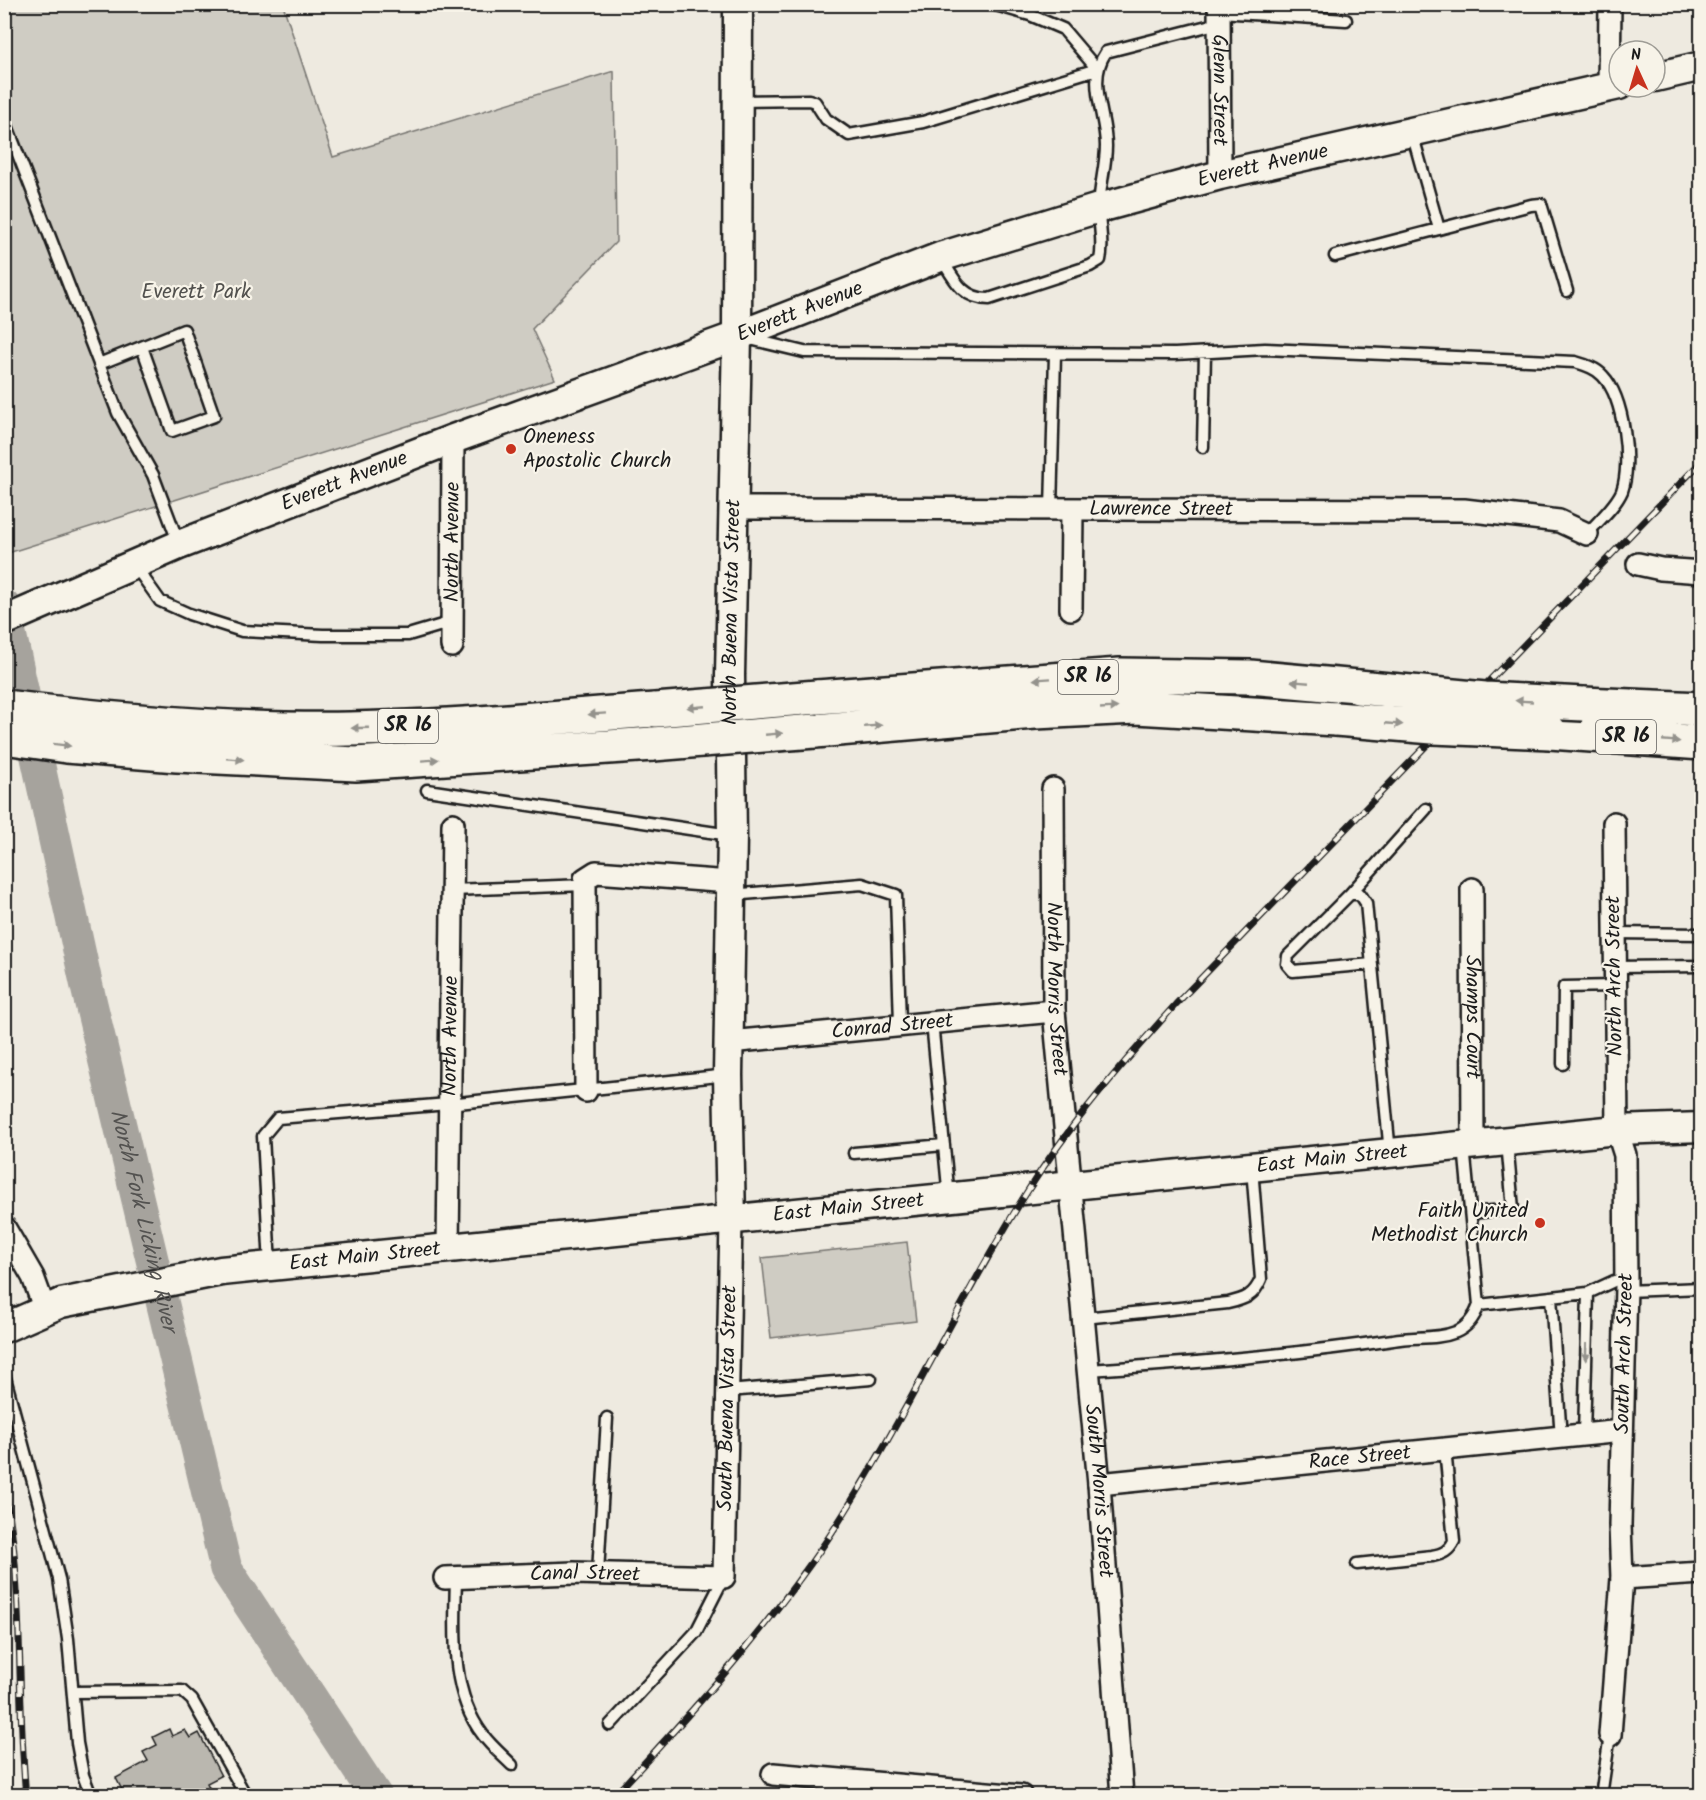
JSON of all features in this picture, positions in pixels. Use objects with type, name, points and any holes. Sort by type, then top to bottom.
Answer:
[{"type":"highway","name":"SR 16","points":[[4,706],[161,721],[269,728],[349,729],[655,710],[1120,675],[1250,677],[1485,699],[1701,709]]},
{"type":"highway","name":"SR 16","points":[[4,737],[67,746],[177,755],[356,764],[653,744],[1035,712],[1136,707],[1701,743]]},
{"type":"street","name":"North Buena Vista Street","points":[[731,1221],[728,1075],[732,836],[732,508],[737,336],[738,4]]},
{"type":"street","points":[[1610,4],[1612,39]]},
{"type":"street","name":"Glenn Street","points":[[1219,13],[1220,176]]},
{"type":"street","points":[[1667,74],[1701,66]]},
{"type":"street","name":"Everett Avenue","points":[[4,621],[101,580],[133,563],[179,545],[453,439],[737,336],[940,256],[1099,208],[1220,176],[1607,88]]},
{"type":"street","name":"North Avenue","points":[[452,646],[453,439]]},
{"type":"street","name":"Lawrence Street","points":[[732,508],[1464,510],[1559,521],[1587,534]]},
{"type":"street","points":[[1071,609],[1072,510]]},
{"type":"street","points":[[1638,564],[1701,573]]},
{"type":"street","name":"North Morris Street","points":[[1053,789],[1054,1011],[1071,1186]]},
{"type":"street","name":"North Arch Street","points":[[1614,823],[1617,1130]]},
{"type":"street","name":"North Avenue","points":[[448,1248],[453,825]]},
{"type":"street","points":[[586,1091],[585,879],[596,872],[730,889]]},
{"type":"street","name":"Shamps Court","points":[[1469,1145],[1472,889]]},
{"type":"street","name":"Conrad Street","points":[[729,1042],[1054,1011]]},
{"type":"street","name":"East Main Street","points":[[4,1328],[53,1306],[220,1271],[1617,1130],[1701,1127]]},
{"type":"street","name":"South Arch Street","points":[[1610,1735],[1622,1578],[1622,1431],[1626,1285],[1625,1155],[1617,1130]]},
{"type":"street","name":"South Morris Street","points":[[1071,1186],[1099,1484],[1122,1796]]},
{"type":"street","name":"South Buena Vista Street","points":[[724,1577],[731,1221]]},
{"type":"street","points":[[4,1227],[33,1278],[53,1306]]},
{"type":"street","name":"Race Street","points":[[1099,1484],[1622,1431]]},
{"type":"street","name":"Canal Street","points":[[451,1578],[598,1573],[724,1577]]},
{"type":"street","points":[[1622,1578],[1701,1573]]},
{"type":"street","points":[[773,1774],[1021,1796]]},
{"type":"lane","points":[[940,256],[962,291],[971,297],[989,299],[1090,266],[1100,260],[1102,251],[1099,208],[1106,145],[1097,69],[1063,29],[1030,15],[992,4]]},
{"type":"lane","points":[[737,101],[809,100],[815,102],[826,119],[849,135],[923,122],[1097,69],[1106,52],[1219,13],[1346,20]]},
{"type":"lane","points":[[4,118],[118,413],[153,476],[179,545]]},
{"type":"lane","points":[[1412,132],[1439,229]]},
{"type":"lane","points":[[1335,256],[1541,204],[1567,291]]},
{"type":"lane","points":[[99,364],[184,330],[214,416],[172,431],[142,347]]},
{"type":"lane","points":[[737,336],[804,352],[1054,354],[1296,350],[1575,362],[1593,369],[1608,382],[1617,400],[1622,424],[1625,462],[1621,493],[1587,534]]},
{"type":"lane","points":[[1203,447],[1205,352]]},
{"type":"lane","points":[[1051,510],[1054,354]]},
{"type":"lane","points":[[133,563],[160,601],[189,614],[242,631],[323,635],[408,635],[452,622]]},
{"type":"lane","points":[[428,790],[732,836]]},
{"type":"lane","points":[[1372,964],[1293,971],[1287,964],[1288,956],[1350,894],[1426,808]]},
{"type":"lane","points":[[730,889],[862,884],[896,895],[900,1024]]},
{"type":"lane","points":[[452,890],[585,885]]},
{"type":"lane","points":[[1350,894],[1360,894],[1366,903],[1390,1153]]},
{"type":"lane","points":[[1615,933],[1701,934]]},
{"type":"lane","points":[[1563,1064],[1564,987],[1615,977],[1701,966]]},
{"type":"lane","points":[[932,1022],[949,1199]]},
{"type":"lane","points":[[270,1266],[263,1136],[278,1118],[586,1091],[728,1075]]},
{"type":"lane","points":[[1471,1213],[1513,1209],[1507,1141]]},
{"type":"lane","points":[[854,1153],[944,1145]]},
{"type":"lane","points":[[1089,1370],[1241,1360],[1401,1338],[1437,1337],[1458,1331],[1475,1317],[1479,1305],[1471,1213],[1469,1145]]},
{"type":"lane","points":[[1084,1318],[1228,1303],[1247,1298],[1256,1291],[1261,1279],[1252,1167]]},
{"type":"lane","points":[[1479,1305],[1588,1293],[1614,1281],[1626,1285],[1701,1288]]},
{"type":"lane","points":[[1584,1435],[1588,1293]]},
{"type":"lane","points":[[1551,1297],[1561,1438]]},
{"type":"lane","points":[[4,1374],[59,1579],[81,1764],[87,1791],[91,1796]]},
{"type":"lane","points":[[728,1392],[871,1379]]},
{"type":"lane","points":[[598,1573],[607,1418]]},
{"type":"lane","points":[[1357,1564],[1432,1556],[1443,1554],[1450,1548],[1454,1541],[1445,1449]]},
{"type":"lane","points":[[610,1725],[696,1632],[724,1577]]},
{"type":"lane","points":[[451,1578],[454,1642],[462,1693],[482,1734],[512,1765]]},
{"type":"lane","points":[[73,1692],[182,1691],[192,1700],[246,1796]]},
{"type":"lane","points":[[1601,1796],[1610,1735]]},
{"type":"green space","name":"Everett Park","points":[[5,5],[283,5],[333,157],[614,71],[616,242],[532,329],[555,379],[5,554]]},
{"type":"green space","points":[[907,1242],[916,1321],[771,1338],[762,1258]]},
{"type":"building","points":[[169,1729],[172,1736],[185,1730],[190,1738],[199,1733],[221,1776],[207,1783],[213,1796],[125,1796],[116,1778],[148,1761],[143,1752],[157,1745],[153,1737]]},
{"type":"waterway","name":"North Fork Licking River","points":[[4,606],[87,987],[226,1569],[376,1796]]},
{"type":"railway","points":[[614,1796],[698,1704],[752,1640],[827,1540],[854,1498],[976,1278],[1027,1192],[1097,1095],[1176,1004],[1702,461]]},
{"type":"railway","points":[[4,1485],[11,1523],[18,1601],[26,1796]]},
{"type":"place","name":"Oneness Apostolic Church","points":[[511,449]]},
{"type":"place","name":"Faith United Methodist Church","points":[[1540,1223]]}]
